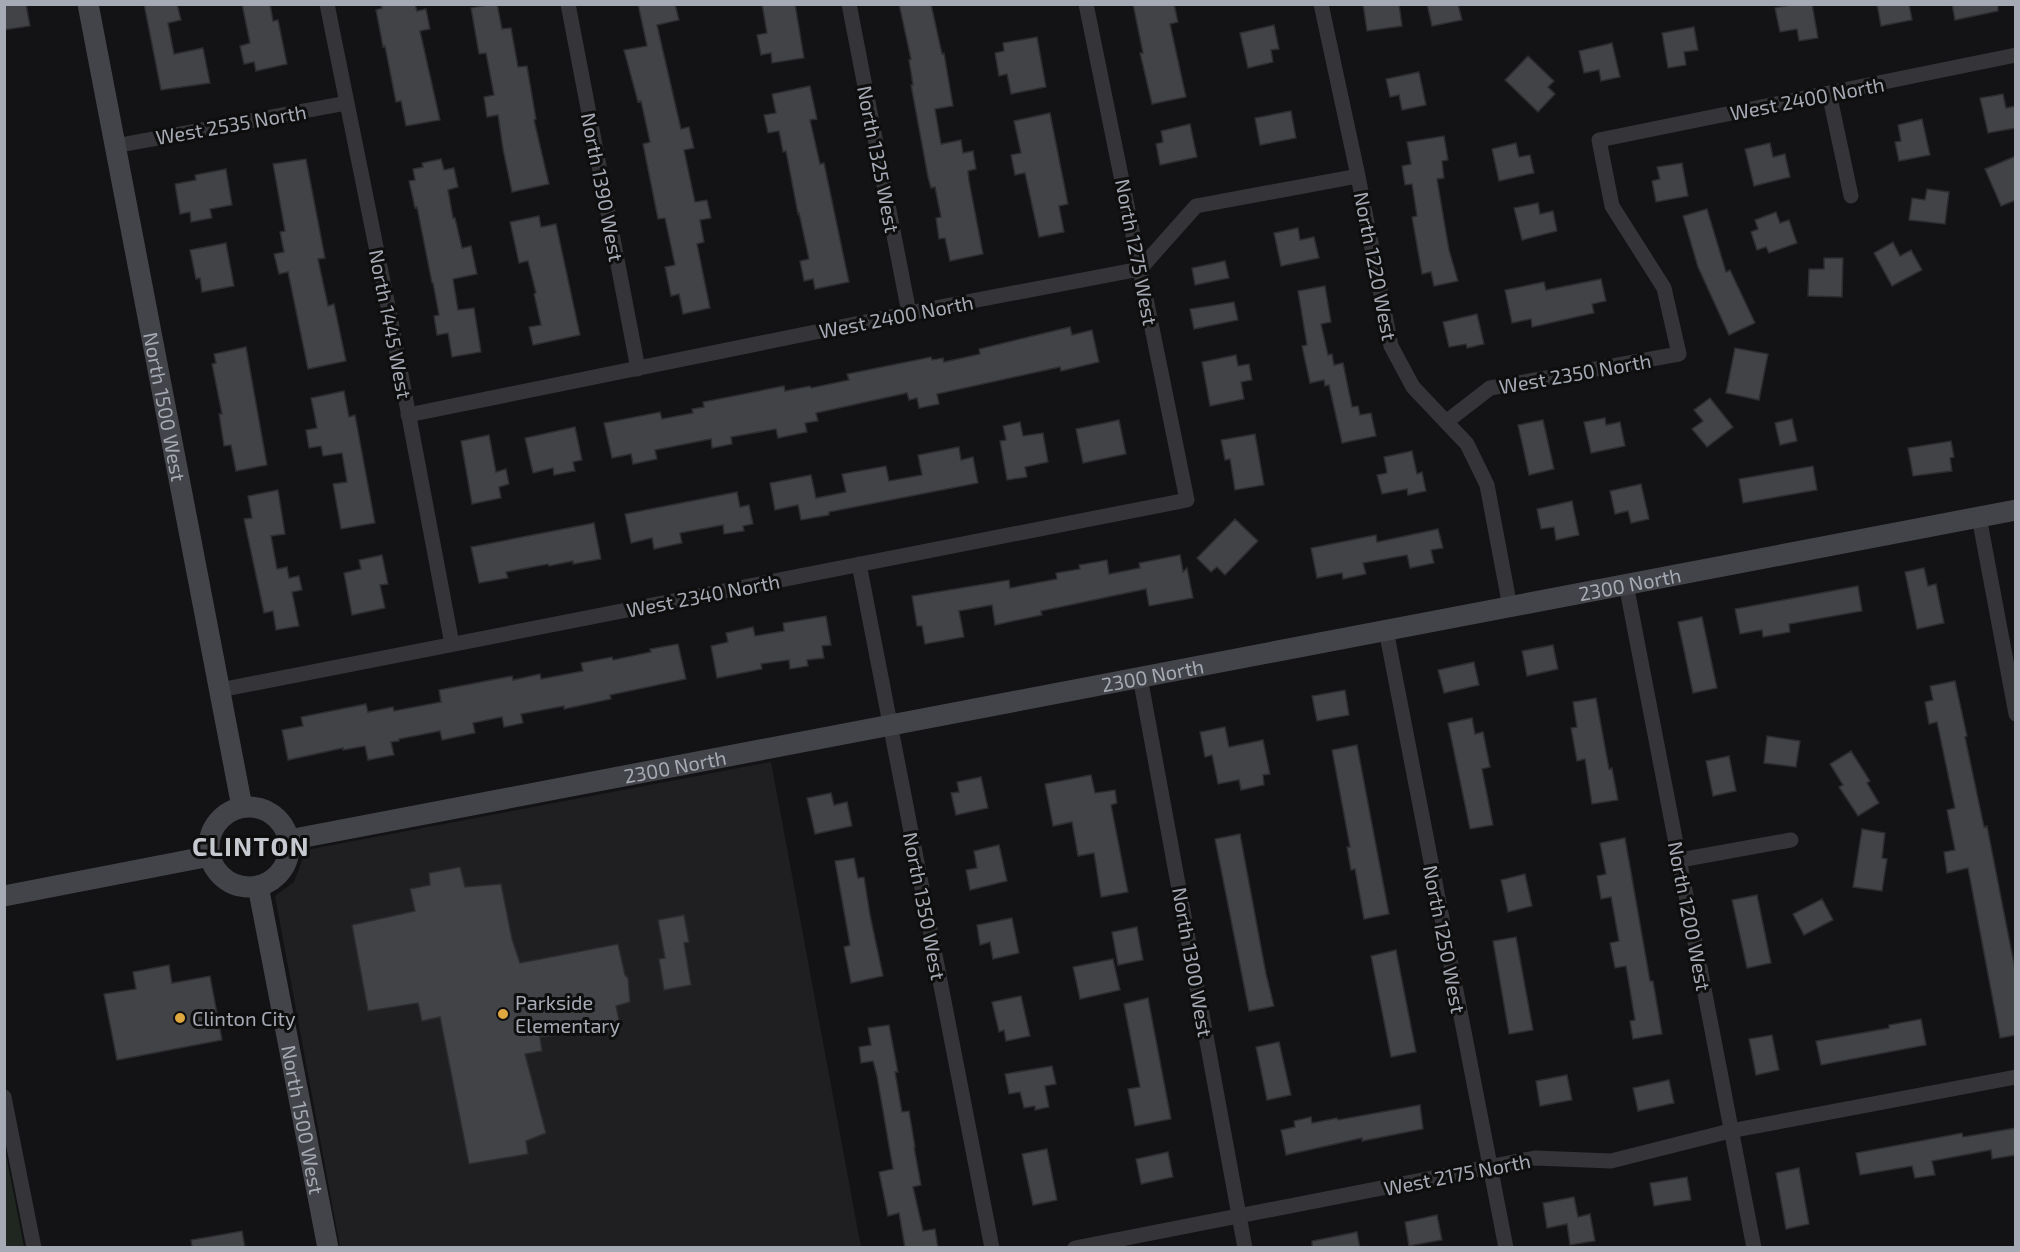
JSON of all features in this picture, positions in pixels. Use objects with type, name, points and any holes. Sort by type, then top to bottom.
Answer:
[{"type":"street","name":"North 1500 West","points":[[88,4],[242,807]]},
{"type":"street","name":"North 1445 West","points":[[327,4],[452,644]]},
{"type":"street","name":"North 1390 West","points":[[568,4],[638,369]]},
{"type":"street","name":"North 1325 West","points":[[849,4],[909,313]]},
{"type":"street","name":"North 1275 West","points":[[1086,4],[1187,500]]},
{"type":"street","name":"North 1220 West","points":[[1321,4],[1391,346],[1413,387],[1467,444],[1487,485],[1510,607]]},
{"type":"street","name":"West 2400 North","points":[[1679,354],[1664,288],[1612,206],[1599,140],[2016,55]]},
{"type":"street","points":[[1828,93],[1851,196]]},
{"type":"street","name":"West 2535 North","points":[[115,146],[347,103]]},
{"type":"street","points":[[1140,269],[1196,206],[1358,176]]},
{"type":"street","name":"West 2400 North","points":[[408,415],[909,313],[1140,269]]},
{"type":"street","name":"West 2350 North","points":[[1446,422],[1490,388],[1679,354]]},
{"type":"street","name":"West 2340 North","points":[[220,690],[1187,500]]},
{"type":"street","name":"2300 North","points":[[289,840],[2016,510]]},
{"type":"street","points":[[1979,517],[2016,714]]},
{"type":"street","name":"North 1350 West","points":[[859,564],[992,1248]]},
{"type":"street","name":"North 1200 West","points":[[1626,584],[1754,1248]]},
{"type":"street","name":"North 1250 West","points":[[1386,630],[1506,1248]]},
{"type":"street","name":"North 1300 West","points":[[1140,677],[1245,1248]]},
{"type":"street","points":[[242,807],[263,809],[280,821],[289,840],[287,861],[274,879],[258,886],[235,885],[218,873],[210,856],[211,834],[225,814],[242,807]]},
{"type":"street","points":[[1680,860],[1791,840]]},
{"type":"street","points":[[4,896],[210,856]]},
{"type":"street","name":"North 1500 West","points":[[258,886],[328,1248]]},
{"type":"street","name":"West 2175 North","points":[[1075,1248],[1535,1158],[1611,1161],[1730,1131],[2016,1077]]},
{"type":"street","points":[[4,1098],[34,1248]]},
{"type":"shaded area","points":[[771,762],[861,1247],[340,1247],[275,896],[294,882],[306,850]]},
{"type":"shaded area","points":[[5,1149],[24,1247],[5,1247]]},
{"type":"building","points":[[4,4],[26,4],[30,26],[4,30]]},
{"type":"building","points":[[144,4],[177,4],[181,20],[168,23],[174,54],[203,48],[210,83],[161,90]]},
{"type":"building","points":[[242,4],[270,4],[273,21],[278,20],[287,64],[256,71],[254,62],[244,64],[240,46],[250,43]]},
{"type":"building","points":[[381,4],[415,4],[417,11],[426,9],[430,29],[420,31],[440,120],[406,126],[401,101],[396,102],[385,46],[383,47],[376,10],[382,8]]},
{"type":"building","points":[[497,4],[502,29],[511,28],[518,67],[527,66],[536,119],[534,120],[549,184],[512,192],[498,115],[487,117],[484,97],[494,95],[486,53],[479,54],[471,8]]},
{"type":"building","points":[[638,4],[675,4],[679,20],[657,25],[681,129],[689,127],[694,148],[684,150],[695,202],[707,200],[711,218],[700,220],[704,242],[697,244],[710,308],[683,314],[679,294],[671,296],[665,267],[675,265],[665,218],[658,219],[643,144],[650,142],[641,101],[638,102],[624,50],[647,46]]},
{"type":"building","points":[[762,4],[795,4],[804,58],[772,63],[771,53],[761,55],[757,35],[767,33]]},
{"type":"building","points":[[899,4],[931,4],[942,54],[944,53],[953,106],[935,109],[941,144],[961,140],[963,153],[973,151],[976,169],[968,171],[983,254],[950,261],[945,238],[939,239],[936,218],[941,217],[935,187],[931,188],[928,177],[911,85],[913,85],[909,60],[911,59]]},
{"type":"building","points":[[1133,4],[1174,4],[1178,22],[1170,24],[1186,97],[1152,104],[1140,53],[1143,53]]},
{"type":"building","points":[[1363,4],[1399,4],[1402,26],[1367,31]]},
{"type":"building","points":[[1427,4],[1458,4],[1462,20],[1432,26]]},
{"type":"building","points":[[1795,4],[1812,4],[1818,38],[1799,41],[1797,29],[1780,32],[1775,8]]},
{"type":"building","points":[[1877,4],[1909,4],[1912,20],[1881,26]]},
{"type":"building","points":[[1952,4],[1998,4],[1998,11],[1955,20]]},
{"type":"building","points":[[1274,25],[1279,49],[1271,50],[1273,62],[1248,68],[1240,33]]},
{"type":"building","points":[[1694,27],[1698,50],[1684,52],[1686,65],[1668,68],[1662,33]]},
{"type":"building","points":[[1037,37],[1046,87],[1011,94],[1007,74],[999,76],[995,53],[1004,51],[1003,43]]},
{"type":"building","points":[[1612,43],[1620,77],[1601,81],[1599,70],[1584,73],[1579,51]]},
{"type":"building","points":[[1528,56],[1554,81],[1548,87],[1555,94],[1538,112],[1505,80]]},
{"type":"building","points":[[1419,72],[1426,105],[1402,110],[1399,95],[1390,97],[1386,79]]},
{"type":"building","points":[[810,86],[817,119],[810,120],[820,164],[824,163],[849,282],[815,289],[813,279],[804,281],[800,261],[809,259],[786,151],[783,152],[779,131],[768,133],[764,115],[776,113],[772,94]]},
{"type":"building","points":[[2003,94],[2006,108],[2016,106],[2016,128],[1988,133],[1980,98]]},
{"type":"building","points":[[1291,111],[1296,138],[1260,145],[1255,118]]},
{"type":"building","points":[[1050,113],[1068,204],[1059,206],[1064,232],[1039,237],[1025,173],[1015,175],[1011,155],[1021,153],[1014,121]]},
{"type":"building","points":[[1922,119],[1930,155],[1899,161],[1895,142],[1901,141],[1898,125]]},
{"type":"building","points":[[1190,124],[1197,157],[1160,165],[1156,144],[1163,142],[1161,131]]},
{"type":"building","points":[[1444,136],[1448,160],[1442,161],[1444,178],[1437,179],[1449,250],[1458,281],[1434,286],[1431,272],[1422,274],[1412,217],[1417,216],[1412,184],[1405,185],[1402,166],[1411,164],[1407,142]]},
{"type":"building","points":[[1516,143],[1519,157],[1530,155],[1534,173],[1499,181],[1492,149]]},
{"type":"building","points":[[1770,143],[1773,157],[1785,154],[1790,177],[1754,186],[1745,149]]},
{"type":"building","points":[[2016,156],[2016,200],[2001,206],[1985,169]]},
{"type":"building","points":[[306,159],[325,258],[318,259],[328,306],[334,304],[346,361],[308,369],[288,272],[279,274],[274,254],[284,252],[280,232],[285,231],[273,164]]},
{"type":"building","points":[[441,159],[444,170],[454,168],[458,187],[448,190],[453,218],[455,218],[462,248],[471,246],[477,274],[453,279],[458,310],[474,308],[481,352],[452,357],[448,333],[437,335],[434,316],[439,315],[417,207],[415,208],[409,181],[415,180],[413,169],[423,167],[422,163]]},
{"type":"building","points":[[1682,163],[1688,196],[1656,202],[1652,181],[1660,179],[1657,167]]},
{"type":"building","points":[[226,169],[232,205],[210,209],[212,218],[191,222],[190,212],[180,214],[175,184],[196,180],[195,175]]},
{"type":"building","points":[[1927,189],[1949,192],[1945,224],[1909,220],[1912,198],[1925,200]]},
{"type":"building","points":[[1538,203],[1540,214],[1553,211],[1557,231],[1522,240],[1514,208]]},
{"type":"building","points":[[1707,209],[1726,272],[1730,270],[1755,323],[1729,335],[1698,267],[1683,216]]},
{"type":"building","points":[[1776,212],[1780,223],[1789,220],[1797,243],[1769,253],[1766,247],[1757,250],[1751,232],[1758,229],[1755,220]]},
{"type":"building","points":[[539,216],[541,227],[556,224],[580,335],[533,345],[529,327],[541,325],[534,294],[536,293],[528,261],[519,263],[510,222]]},
{"type":"building","points":[[1298,228],[1300,240],[1314,237],[1319,258],[1281,266],[1274,233]]},
{"type":"building","points":[[1893,242],[1900,256],[1911,250],[1922,270],[1892,286],[1874,253]]},
{"type":"building","points":[[226,243],[234,286],[202,292],[200,278],[196,279],[190,250]]},
{"type":"building","points":[[1824,258],[1843,258],[1842,297],[1808,296],[1809,269],[1824,269]]},
{"type":"building","points":[[1225,261],[1229,278],[1195,285],[1192,268]]},
{"type":"building","points":[[1601,279],[1606,301],[1592,304],[1594,313],[1532,327],[1531,319],[1512,323],[1505,290],[1544,282],[1546,290]]},
{"type":"building","points":[[1325,286],[1331,322],[1321,324],[1328,355],[1332,354],[1334,365],[1343,363],[1352,407],[1358,406],[1360,415],[1371,413],[1376,436],[1342,443],[1329,385],[1325,386],[1324,380],[1310,383],[1302,346],[1307,345],[1298,291]]},
{"type":"building","points":[[1234,302],[1238,320],[1194,329],[1190,309]]},
{"type":"building","points":[[1477,314],[1484,344],[1467,348],[1466,344],[1449,347],[1443,322]]},
{"type":"building","points":[[1070,327],[1072,335],[1092,330],[1099,362],[1061,371],[1060,367],[937,394],[939,404],[919,408],[917,398],[909,400],[907,393],[816,413],[818,421],[805,423],[807,432],[778,438],[776,429],[731,437],[732,444],[712,448],[711,439],[655,450],[657,459],[633,464],[631,454],[612,458],[604,423],[660,412],[662,419],[693,413],[692,409],[704,407],[703,402],[784,386],[785,391],[810,386],[811,388],[849,380],[847,374],[931,357],[932,360],[943,358],[944,362],[980,354],[979,349]]},
{"type":"building","points":[[246,347],[267,465],[236,471],[231,445],[224,446],[219,414],[222,414],[212,364],[216,363],[214,354]]},
{"type":"building","points":[[1735,348],[1768,354],[1759,400],[1726,393]]},
{"type":"building","points":[[1236,355],[1238,366],[1249,364],[1252,380],[1241,382],[1244,399],[1210,406],[1202,362]]},
{"type":"building","points":[[344,391],[349,417],[355,415],[375,523],[341,529],[333,484],[347,482],[342,453],[323,456],[321,446],[309,448],[306,430],[317,428],[311,398]]},
{"type":"building","points":[[1710,398],[1733,427],[1707,447],[1692,429],[1703,421],[1694,410]]},
{"type":"building","points":[[1605,418],[1606,425],[1620,422],[1625,446],[1591,453],[1584,422]]},
{"type":"building","points":[[1792,419],[1797,441],[1780,445],[1775,423]]},
{"type":"building","points":[[1119,420],[1126,454],[1083,463],[1076,429]]},
{"type":"building","points":[[1543,420],[1554,469],[1529,475],[1518,425]]},
{"type":"building","points":[[1020,422],[1023,436],[1043,433],[1048,462],[1025,467],[1027,477],[1007,480],[1000,441],[1006,440],[1003,426]]},
{"type":"building","points":[[575,427],[582,460],[573,462],[575,471],[554,475],[553,468],[533,473],[525,438]]},
{"type":"building","points":[[1255,434],[1264,485],[1235,490],[1230,459],[1225,460],[1221,440]]},
{"type":"building","points":[[489,435],[496,472],[506,469],[509,484],[499,487],[501,498],[472,504],[461,441]]},
{"type":"building","points":[[1951,441],[1954,457],[1950,458],[1952,471],[1913,476],[1908,448]]},
{"type":"building","points":[[959,447],[961,460],[973,457],[978,483],[829,512],[829,515],[801,520],[798,505],[775,510],[770,483],[811,475],[816,498],[846,492],[842,474],[886,466],[889,481],[922,475],[918,455]]},
{"type":"building","points":[[1412,451],[1417,474],[1422,472],[1426,491],[1408,495],[1407,489],[1382,494],[1377,475],[1387,473],[1384,457]]},
{"type":"building","points":[[1813,466],[1817,490],[1743,503],[1739,479]]},
{"type":"building","points":[[1641,484],[1649,519],[1631,523],[1628,511],[1615,514],[1610,491]]},
{"type":"building","points":[[278,490],[285,534],[271,536],[277,569],[287,567],[289,578],[299,576],[302,590],[292,592],[299,626],[276,630],[273,611],[264,613],[244,519],[252,518],[248,496]]},
{"type":"building","points":[[737,492],[740,507],[749,505],[753,524],[743,526],[744,531],[724,534],[723,525],[680,533],[682,543],[654,549],[652,538],[631,543],[625,514]]},
{"type":"building","points":[[1572,501],[1579,535],[1556,540],[1554,527],[1541,529],[1537,509]]},
{"type":"building","points":[[1235,519],[1258,541],[1225,575],[1217,567],[1211,572],[1197,558]]},
{"type":"building","points":[[594,523],[601,559],[573,564],[573,561],[549,566],[548,564],[506,572],[508,578],[479,583],[471,547]]},
{"type":"building","points":[[1438,529],[1443,548],[1431,550],[1434,563],[1410,568],[1407,555],[1363,563],[1366,574],[1343,579],[1342,573],[1317,578],[1311,548],[1376,535],[1377,542]]},
{"type":"building","points":[[382,555],[388,584],[380,585],[385,608],[352,615],[344,573],[361,569],[359,560]]},
{"type":"building","points":[[1180,555],[1183,572],[1187,568],[1193,598],[1149,606],[1146,589],[1041,611],[1042,615],[995,625],[992,605],[959,611],[964,637],[925,644],[922,626],[917,626],[912,596],[1009,580],[1010,588],[1057,579],[1056,573],[1080,569],[1079,565],[1107,560],[1109,574],[1140,568],[1139,563]]},
{"type":"building","points":[[1924,568],[1928,586],[1936,584],[1944,623],[1917,629],[1905,572]]},
{"type":"building","points":[[1858,586],[1862,611],[1789,624],[1790,632],[1763,637],[1762,630],[1740,634],[1735,609]]},
{"type":"building","points":[[826,616],[831,645],[822,646],[824,658],[807,660],[808,666],[790,669],[789,660],[761,664],[762,669],[717,678],[711,646],[728,642],[726,633],[753,627],[755,636],[784,631],[783,623]]},
{"type":"building","points":[[1702,617],[1717,688],[1693,693],[1678,622]]},
{"type":"building","points":[[678,644],[686,679],[610,695],[611,699],[564,709],[564,706],[521,714],[523,723],[504,727],[502,717],[473,723],[475,733],[442,740],[440,731],[399,739],[399,741],[391,742],[394,755],[368,760],[365,746],[343,750],[343,748],[288,760],[282,730],[303,726],[301,717],[366,704],[368,712],[393,707],[394,711],[441,702],[439,690],[512,676],[513,680],[540,674],[541,679],[583,671],[581,663],[612,657],[613,660],[651,652],[650,649]]},
{"type":"building","points":[[1553,645],[1558,669],[1527,676],[1522,651]]},
{"type":"building","points":[[1474,662],[1479,685],[1444,693],[1438,670]]},
{"type":"building","points":[[1955,681],[2016,974],[2016,1035],[2000,1038],[1968,868],[1947,873],[1944,852],[1955,850],[1947,810],[1955,808],[1937,722],[1929,724],[1925,702],[1933,700],[1930,686]]},
{"type":"building","points":[[1345,690],[1349,715],[1317,721],[1312,696]]},
{"type":"building","points":[[1596,698],[1609,769],[1612,768],[1618,800],[1592,804],[1585,759],[1577,761],[1571,728],[1577,727],[1573,702]]},
{"type":"building","points":[[1472,718],[1475,734],[1483,732],[1490,767],[1482,769],[1493,825],[1470,829],[1448,723]]},
{"type":"building","points":[[1225,727],[1229,747],[1263,740],[1270,774],[1263,775],[1264,785],[1241,790],[1239,780],[1218,784],[1212,755],[1205,757],[1200,732]]},
{"type":"building","points":[[1767,736],[1800,741],[1796,767],[1764,763]]},
{"type":"building","points":[[1357,745],[1389,914],[1364,919],[1355,869],[1351,870],[1347,847],[1350,847],[1332,750]]},
{"type":"building","points":[[1851,751],[1870,781],[1867,783],[1879,803],[1858,816],[1839,787],[1843,785],[1830,764]]},
{"type":"building","points":[[1729,756],[1736,791],[1713,796],[1706,761]]},
{"type":"building","points":[[1091,775],[1095,793],[1115,790],[1117,803],[1111,805],[1128,892],[1101,897],[1094,853],[1078,856],[1072,822],[1053,826],[1045,784]]},
{"type":"building","points":[[981,777],[988,808],[956,815],[951,793],[959,792],[957,782]]},
{"type":"building","points":[[831,793],[834,805],[847,802],[852,826],[815,834],[807,798]]},
{"type":"building","points":[[1862,829],[1885,833],[1882,858],[1887,859],[1882,891],[1853,887]]},
{"type":"building","points":[[1240,834],[1274,1006],[1249,1011],[1215,839]]},
{"type":"building","points":[[1625,838],[1650,981],[1653,981],[1662,1034],[1633,1039],[1630,1021],[1635,1020],[1626,966],[1615,968],[1610,943],[1619,941],[1611,897],[1601,899],[1597,876],[1606,874],[1600,843]]},
{"type":"building","points":[[999,845],[1007,881],[970,890],[966,870],[977,868],[974,851]]},
{"type":"building","points":[[854,858],[858,878],[864,877],[883,976],[851,983],[844,947],[850,945],[835,861]]},
{"type":"building","points":[[460,867],[465,887],[501,884],[512,939],[520,963],[618,944],[625,975],[628,978],[630,1002],[616,1006],[621,1029],[540,1037],[542,1051],[525,1054],[546,1133],[526,1141],[528,1154],[469,1164],[440,1017],[422,1021],[418,1003],[368,1011],[352,925],[415,911],[410,889],[430,885],[429,873]]},
{"type":"building","points":[[1525,874],[1532,906],[1508,912],[1501,880]]},
{"type":"building","points":[[1757,895],[1771,963],[1747,968],[1732,900]]},
{"type":"building","points":[[1822,899],[1833,920],[1804,935],[1793,914]]},
{"type":"building","points":[[684,915],[689,942],[684,943],[691,985],[664,990],[659,959],[665,958],[658,920]]},
{"type":"building","points":[[1012,918],[1019,953],[993,959],[990,942],[980,945],[977,925]]},
{"type":"building","points":[[1137,927],[1143,960],[1118,965],[1112,932]]},
{"type":"building","points":[[1516,937],[1533,1030],[1509,1034],[1493,941]]},
{"type":"building","points":[[1396,950],[1416,1052],[1391,1057],[1371,956]]},
{"type":"building","points":[[1113,959],[1120,990],[1080,999],[1073,967]]},
{"type":"building","points":[[169,965],[172,983],[210,976],[222,1040],[117,1060],[104,994],[136,989],[133,972]]},
{"type":"building","points":[[1021,996],[1030,1036],[1006,1041],[1004,1030],[999,1032],[992,1002]]},
{"type":"building","points":[[1148,998],[1171,1119],[1135,1126],[1128,1089],[1140,1087],[1124,1004]]},
{"type":"building","points":[[1921,1019],[1926,1045],[1821,1065],[1816,1041],[1889,1028],[1889,1025]]},
{"type":"building","points":[[889,1025],[898,1072],[895,1072],[902,1112],[909,1111],[921,1185],[913,1187],[923,1231],[935,1229],[938,1248],[905,1248],[899,1213],[888,1216],[879,1172],[893,1169],[873,1061],[861,1063],[859,1047],[871,1045],[868,1028]]},
{"type":"building","points":[[1772,1035],[1779,1070],[1756,1075],[1749,1039]]},
{"type":"building","points":[[1279,1042],[1291,1095],[1267,1100],[1256,1047]]},
{"type":"building","points":[[1052,1066],[1056,1084],[1045,1086],[1049,1107],[1035,1110],[1035,1106],[1024,1108],[1020,1092],[1009,1094],[1005,1074]]},
{"type":"building","points":[[1567,1075],[1572,1100],[1540,1106],[1536,1081]]},
{"type":"building","points":[[1669,1080],[1674,1103],[1638,1111],[1633,1088]]},
{"type":"building","points":[[1420,1105],[1423,1129],[1362,1141],[1362,1138],[1286,1155],[1281,1130],[1295,1127],[1294,1121],[1311,1117],[1312,1123],[1337,1118],[1338,1120]]},
{"type":"building","points":[[2016,1128],[2016,1155],[1992,1159],[1991,1150],[1932,1161],[1935,1175],[1915,1178],[1912,1166],[1860,1175],[1856,1153],[1962,1133],[1963,1137]]},
{"type":"building","points":[[1047,1149],[1057,1200],[1033,1205],[1022,1154]]},
{"type":"building","points":[[1168,1152],[1173,1177],[1141,1184],[1136,1159]]},
{"type":"building","points":[[1799,1168],[1809,1224],[1786,1229],[1776,1173]]},
{"type":"building","points":[[1687,1177],[1691,1200],[1654,1206],[1650,1183]]},
{"type":"building","points":[[1574,1197],[1578,1217],[1590,1214],[1595,1241],[1570,1245],[1567,1224],[1547,1228],[1543,1203]]},
{"type":"building","points":[[1437,1215],[1442,1240],[1409,1246],[1405,1222]]},
{"type":"building","points":[[242,1231],[245,1248],[192,1248],[191,1240]]},
{"type":"building","points":[[1357,1232],[1360,1248],[1312,1248],[1312,1241]]},
{"type":"place","name":"Parkside Elementary","points":[[503,1014]]},
{"type":"place","name":"Clinton City","points":[[180,1018]]},
{"type":"district","name":"CLINTON","points":[[251,845]]}]
